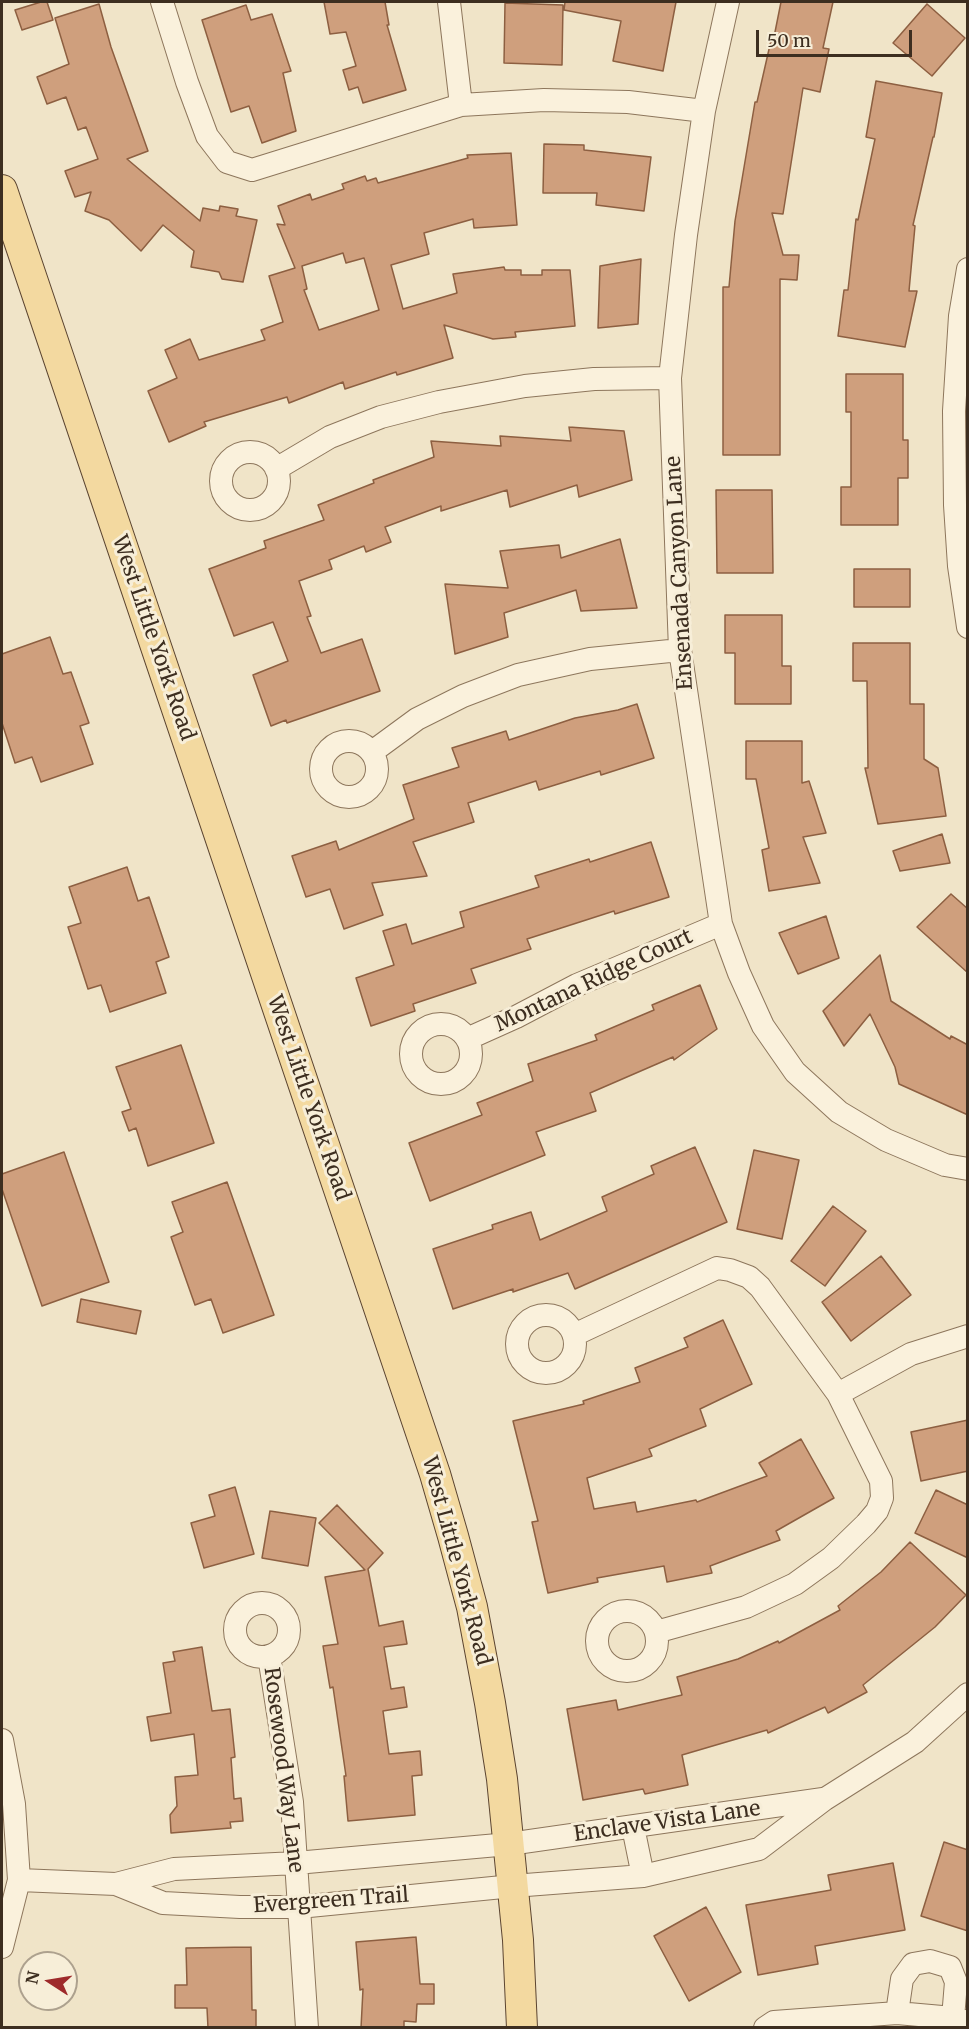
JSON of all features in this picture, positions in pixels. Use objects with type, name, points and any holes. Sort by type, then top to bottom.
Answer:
[{"type":"main road","name":"West Little York Road","points":[[2,190],[435,1474],[472,1607],[502,1779],[518,1940],[522,2028]]},
{"type":"street","points":[[162,2],[207,136],[227,162],[252,170],[460,105],[544,100],[628,102],[704,111]]},
{"type":"street","points":[[449,2],[460,105]]},
{"type":"street","name":"Ensenada Canyon Lane","points":[[728,2],[704,111],[686,235],[670,378],[680,650],[721,924],[739,973],[763,1026],[795,1072],[839,1112],[886,1140],[945,1165],[968,1169]]},
{"type":"street","points":[[968,269],[960,316],[954,411],[961,505],[959,566],[968,627]]},
{"type":"street","points":[[276,469],[330,437],[381,417],[439,402],[537,384],[594,379],[670,378]]},
{"type":"street","points":[[372,752],[417,719],[463,696],[518,675],[590,659],[680,650]]},
{"type":"street","name":"Montana Ridge Court","points":[[467,1039],[516,1017],[577,985],[721,924]]},
{"type":"street","points":[[574,1335],[717,1268],[749,1277],[760,1287],[838,1394],[881,1481],[882,1498],[877,1511],[831,1558],[795,1584],[746,1606],[656,1632]]},
{"type":"street","points":[[838,1394],[911,1354],[968,1335]]},
{"type":"street","name":"Rosewood Way Lane","points":[[269,1656],[292,1802],[308,2028]]},
{"type":"street","name":"Enclave Vista Lane","points":[[513,1886],[643,1876],[759,1849],[825,1799],[915,1742],[968,1694]]},
{"type":"street","points":[[2,1740],[14,1804],[19,1880],[2,1947]]},
{"type":"street","name":"Enclave Vista Lane","points":[[509,1844],[825,1799]]},
{"type":"street","points":[[633,1827],[643,1876]]},
{"type":"street","name":"Evergreen Trail","points":[[19,1880],[116,1884],[174,1869],[296,1863],[509,1844]]},
{"type":"street","name":"Evergreen Trail","points":[[116,1884],[163,1903],[240,1907],[299,1907],[513,1886]]},
{"type":"street","points":[[765,2028],[774,2022],[897,2013],[960,2020],[956,1982],[950,1967],[930,1961],[913,1964],[902,1979],[897,2013]]},
{"type":"building","points":[[47,2],[53,20],[22,30],[15,10]]},
{"type":"building","points":[[324,2],[385,2],[389,25],[387,25],[406,90],[363,103],[358,87],[349,90],[343,70],[356,66],[346,32],[330,34]]},
{"type":"building","points":[[565,2],[676,2],[663,71],[613,61],[621,21],[564,10]]},
{"type":"building","points":[[781,2],[833,2],[823,48],[829,49],[820,92],[803,88],[783,214],[772,213],[783,255],[799,255],[797,280],[780,279],[780,455],[723,455],[723,287],[729,287],[735,221],[755,102],[757,102],[772,36],[774,37]]},
{"type":"building","points":[[505,3],[563,5],[562,65],[504,63]]},
{"type":"building","points":[[99,4],[111,47],[148,151],[127,159],[200,221],[203,208],[219,211],[220,206],[238,209],[236,216],[257,220],[243,282],[222,279],[219,272],[191,267],[194,251],[163,225],[141,251],[109,220],[85,211],[91,192],[75,197],[65,171],[98,159],[86,127],[78,130],[66,97],[47,104],[37,77],[69,64],[55,18]]},
{"type":"building","points":[[927,4],[965,38],[932,76],[893,43]]},
{"type":"building","points":[[246,5],[251,20],[272,14],[291,71],[283,73],[296,131],[262,143],[249,106],[231,112],[202,20]]},
{"type":"building","points":[[876,81],[942,93],[913,225],[915,226],[909,291],[917,291],[905,347],[838,336],[844,290],[848,290],[856,219],[858,220],[875,139],[866,137]]},
{"type":"building","points":[[544,144],[584,145],[584,150],[651,157],[644,211],[596,205],[597,193],[543,193]]},
{"type":"building","points":[[511,153],[517,225],[474,228],[473,219],[424,233],[429,254],[391,265],[403,309],[457,293],[453,274],[504,267],[505,270],[521,270],[521,275],[542,275],[542,270],[570,270],[575,326],[515,332],[516,337],[493,339],[444,325],[453,358],[397,375],[396,372],[345,389],[343,382],[289,403],[287,397],[204,422],[206,426],[169,442],[148,391],[177,378],[165,350],[190,339],[199,360],[265,340],[261,330],[283,322],[269,276],[295,268],[277,224],[285,225],[278,206],[310,194],[312,200],[344,189],[342,184],[365,176],[367,181],[376,178],[378,183],[468,158],[467,155]],"holes":[[[343,253],[346,263],[364,258],[379,310],[319,330],[304,290],[307,289],[302,266]]]},
{"type":"building","points":[[641,259],[638,324],[598,328],[600,266]]},
{"type":"building","points":[[846,374],[903,374],[903,440],[908,440],[908,478],[898,478],[898,525],[841,525],[841,487],[851,487],[851,412],[846,412]]},
{"type":"building","points":[[569,427],[624,431],[632,480],[579,497],[577,485],[510,507],[507,490],[441,511],[441,506],[385,527],[391,542],[366,552],[364,546],[329,560],[332,569],[299,581],[311,616],[307,617],[321,653],[362,639],[380,691],[287,723],[286,720],[271,726],[253,675],[288,661],[273,622],[234,636],[209,569],[266,548],[264,541],[324,520],[318,505],[374,483],[373,480],[434,457],[431,441],[501,446],[500,436],[571,441]]},
{"type":"building","points":[[716,490],[772,490],[773,573],[717,573]]},
{"type":"building","points":[[620,539],[637,608],[581,611],[576,590],[504,613],[508,637],[455,654],[445,584],[508,588],[500,551],[559,545],[561,558]]},
{"type":"building","points":[[854,569],[910,569],[910,607],[854,607]]},
{"type":"building","points":[[725,615],[782,615],[782,666],[791,666],[791,704],[735,704],[735,653],[725,653]]},
{"type":"building","points":[[50,637],[63,674],[71,672],[89,723],[80,726],[93,764],[41,782],[32,757],[15,763],[2,723],[2,654]]},
{"type":"building","points":[[853,643],[910,643],[910,704],[924,704],[924,759],[938,768],[946,816],[878,824],[865,768],[868,768],[867,681],[853,681]]},
{"type":"building","points":[[637,704],[654,758],[601,775],[600,771],[539,790],[536,781],[468,803],[474,822],[413,842],[427,876],[372,883],[383,915],[344,929],[330,889],[306,897],[292,856],[336,841],[339,850],[414,819],[403,785],[459,767],[452,748],[506,731],[509,740],[575,718]]},
{"type":"building","points":[[746,741],[802,741],[802,783],[809,781],[826,833],[803,837],[820,883],[769,891],[762,850],[769,848],[756,779],[746,779]]},
{"type":"building","points":[[942,834],[950,863],[900,871],[893,851]]},
{"type":"building","points":[[651,842],[669,897],[615,914],[614,911],[527,939],[531,949],[471,969],[476,983],[413,1004],[415,1011],[371,1026],[356,978],[394,965],[383,931],[406,924],[412,944],[464,927],[460,912],[539,887],[535,876],[589,859],[590,862]]},
{"type":"building","points":[[127,867],[138,901],[149,897],[169,957],[156,962],[166,993],[110,1012],[101,985],[88,989],[68,927],[81,923],[69,887]]},
{"type":"building","points":[[951,894],[968,909],[968,973],[917,927]]},
{"type":"building","points":[[826,916],[839,958],[798,974],[779,933]]},
{"type":"building","points":[[880,955],[891,1001],[950,1039],[951,1036],[968,1045],[968,1115],[899,1084],[895,1067],[870,1014],[844,1046],[823,1011]]},
{"type":"building","points":[[700,985],[717,1029],[674,1060],[673,1057],[590,1093],[596,1111],[536,1132],[545,1155],[430,1201],[409,1143],[482,1115],[477,1103],[533,1081],[528,1064],[597,1040],[595,1035],[654,1010],[652,1005]]},
{"type":"building","points":[[181,1045],[214,1143],[148,1166],[136,1128],[129,1131],[122,1112],[131,1109],[116,1067]]},
{"type":"building","points":[[695,1147],[727,1222],[575,1289],[568,1273],[453,1309],[433,1249],[493,1229],[492,1225],[531,1212],[540,1240],[607,1211],[602,1197],[654,1174],[651,1166]]},
{"type":"building","points":[[754,1150],[799,1160],[782,1239],[737,1229]]},
{"type":"building","points":[[64,1152],[109,1282],[42,1306],[2,1189],[2,1174]]},
{"type":"building","points":[[227,1182],[274,1315],[223,1333],[211,1299],[195,1305],[171,1237],[183,1232],[172,1202]]},
{"type":"building","points":[[833,1206],[866,1231],[825,1286],[791,1261]]},
{"type":"building","points":[[881,1256],[911,1295],[851,1341],[822,1302]]},
{"type":"building","points":[[81,1299],[141,1311],[136,1334],[77,1322]]},
{"type":"building","points":[[723,1320],[752,1384],[700,1409],[706,1426],[649,1449],[652,1456],[587,1478],[594,1509],[635,1502],[637,1512],[696,1500],[697,1502],[767,1476],[759,1463],[801,1439],[834,1498],[776,1531],[780,1540],[710,1566],[712,1573],[667,1582],[664,1566],[597,1578],[598,1582],[548,1593],[532,1522],[538,1521],[513,1421],[584,1404],[583,1401],[640,1382],[635,1368],[688,1347],[684,1338]]},
{"type":"building","points":[[968,1420],[968,1471],[921,1481],[911,1432]]},
{"type":"building","points":[[235,1487],[254,1554],[204,1568],[191,1523],[215,1516],[209,1495]]},
{"type":"building","points":[[936,1490],[968,1505],[968,1558],[915,1533]]},
{"type":"building","points":[[337,1505],[383,1553],[368,1569],[379,1626],[403,1621],[407,1644],[384,1647],[391,1689],[404,1687],[407,1707],[383,1711],[389,1754],[420,1751],[422,1775],[412,1776],[415,1815],[348,1821],[344,1776],[346,1776],[333,1687],[330,1688],[323,1646],[338,1644],[325,1577],[365,1570],[319,1523]]},
{"type":"building","points":[[270,1511],[316,1518],[308,1566],[262,1558]]},
{"type":"building","points":[[910,1542],[966,1595],[935,1627],[863,1685],[867,1692],[828,1713],[825,1707],[768,1733],[767,1730],[682,1755],[688,1785],[645,1794],[643,1789],[583,1800],[567,1709],[616,1700],[618,1710],[682,1695],[677,1677],[738,1659],[778,1641],[779,1643],[840,1610],[838,1606],[881,1572]]},
{"type":"building","points":[[202,1647],[212,1711],[230,1709],[235,1757],[231,1758],[234,1799],[241,1798],[243,1821],[230,1822],[231,1828],[171,1833],[170,1815],[177,1806],[175,1777],[198,1775],[194,1734],[151,1741],[147,1717],[171,1713],[163,1663],[175,1661],[173,1652]]},
{"type":"building","points":[[944,1842],[968,1850],[968,1931],[921,1916]]},
{"type":"building","points":[[893,1863],[905,1930],[815,1946],[818,1964],[758,1975],[746,1905],[831,1890],[828,1875]]},
{"type":"building","points":[[706,1907],[741,1972],[689,2001],[654,1936]]},
{"type":"building","points":[[416,1937],[420,1984],[434,1984],[434,2004],[417,2004],[416,2022],[404,2021],[404,2028],[361,2028],[363,1989],[360,1990],[356,1942]]},
{"type":"building","points":[[251,1947],[252,2010],[256,2010],[256,2028],[208,2028],[207,2008],[175,2008],[175,1985],[187,1985],[186,1948]]}]
